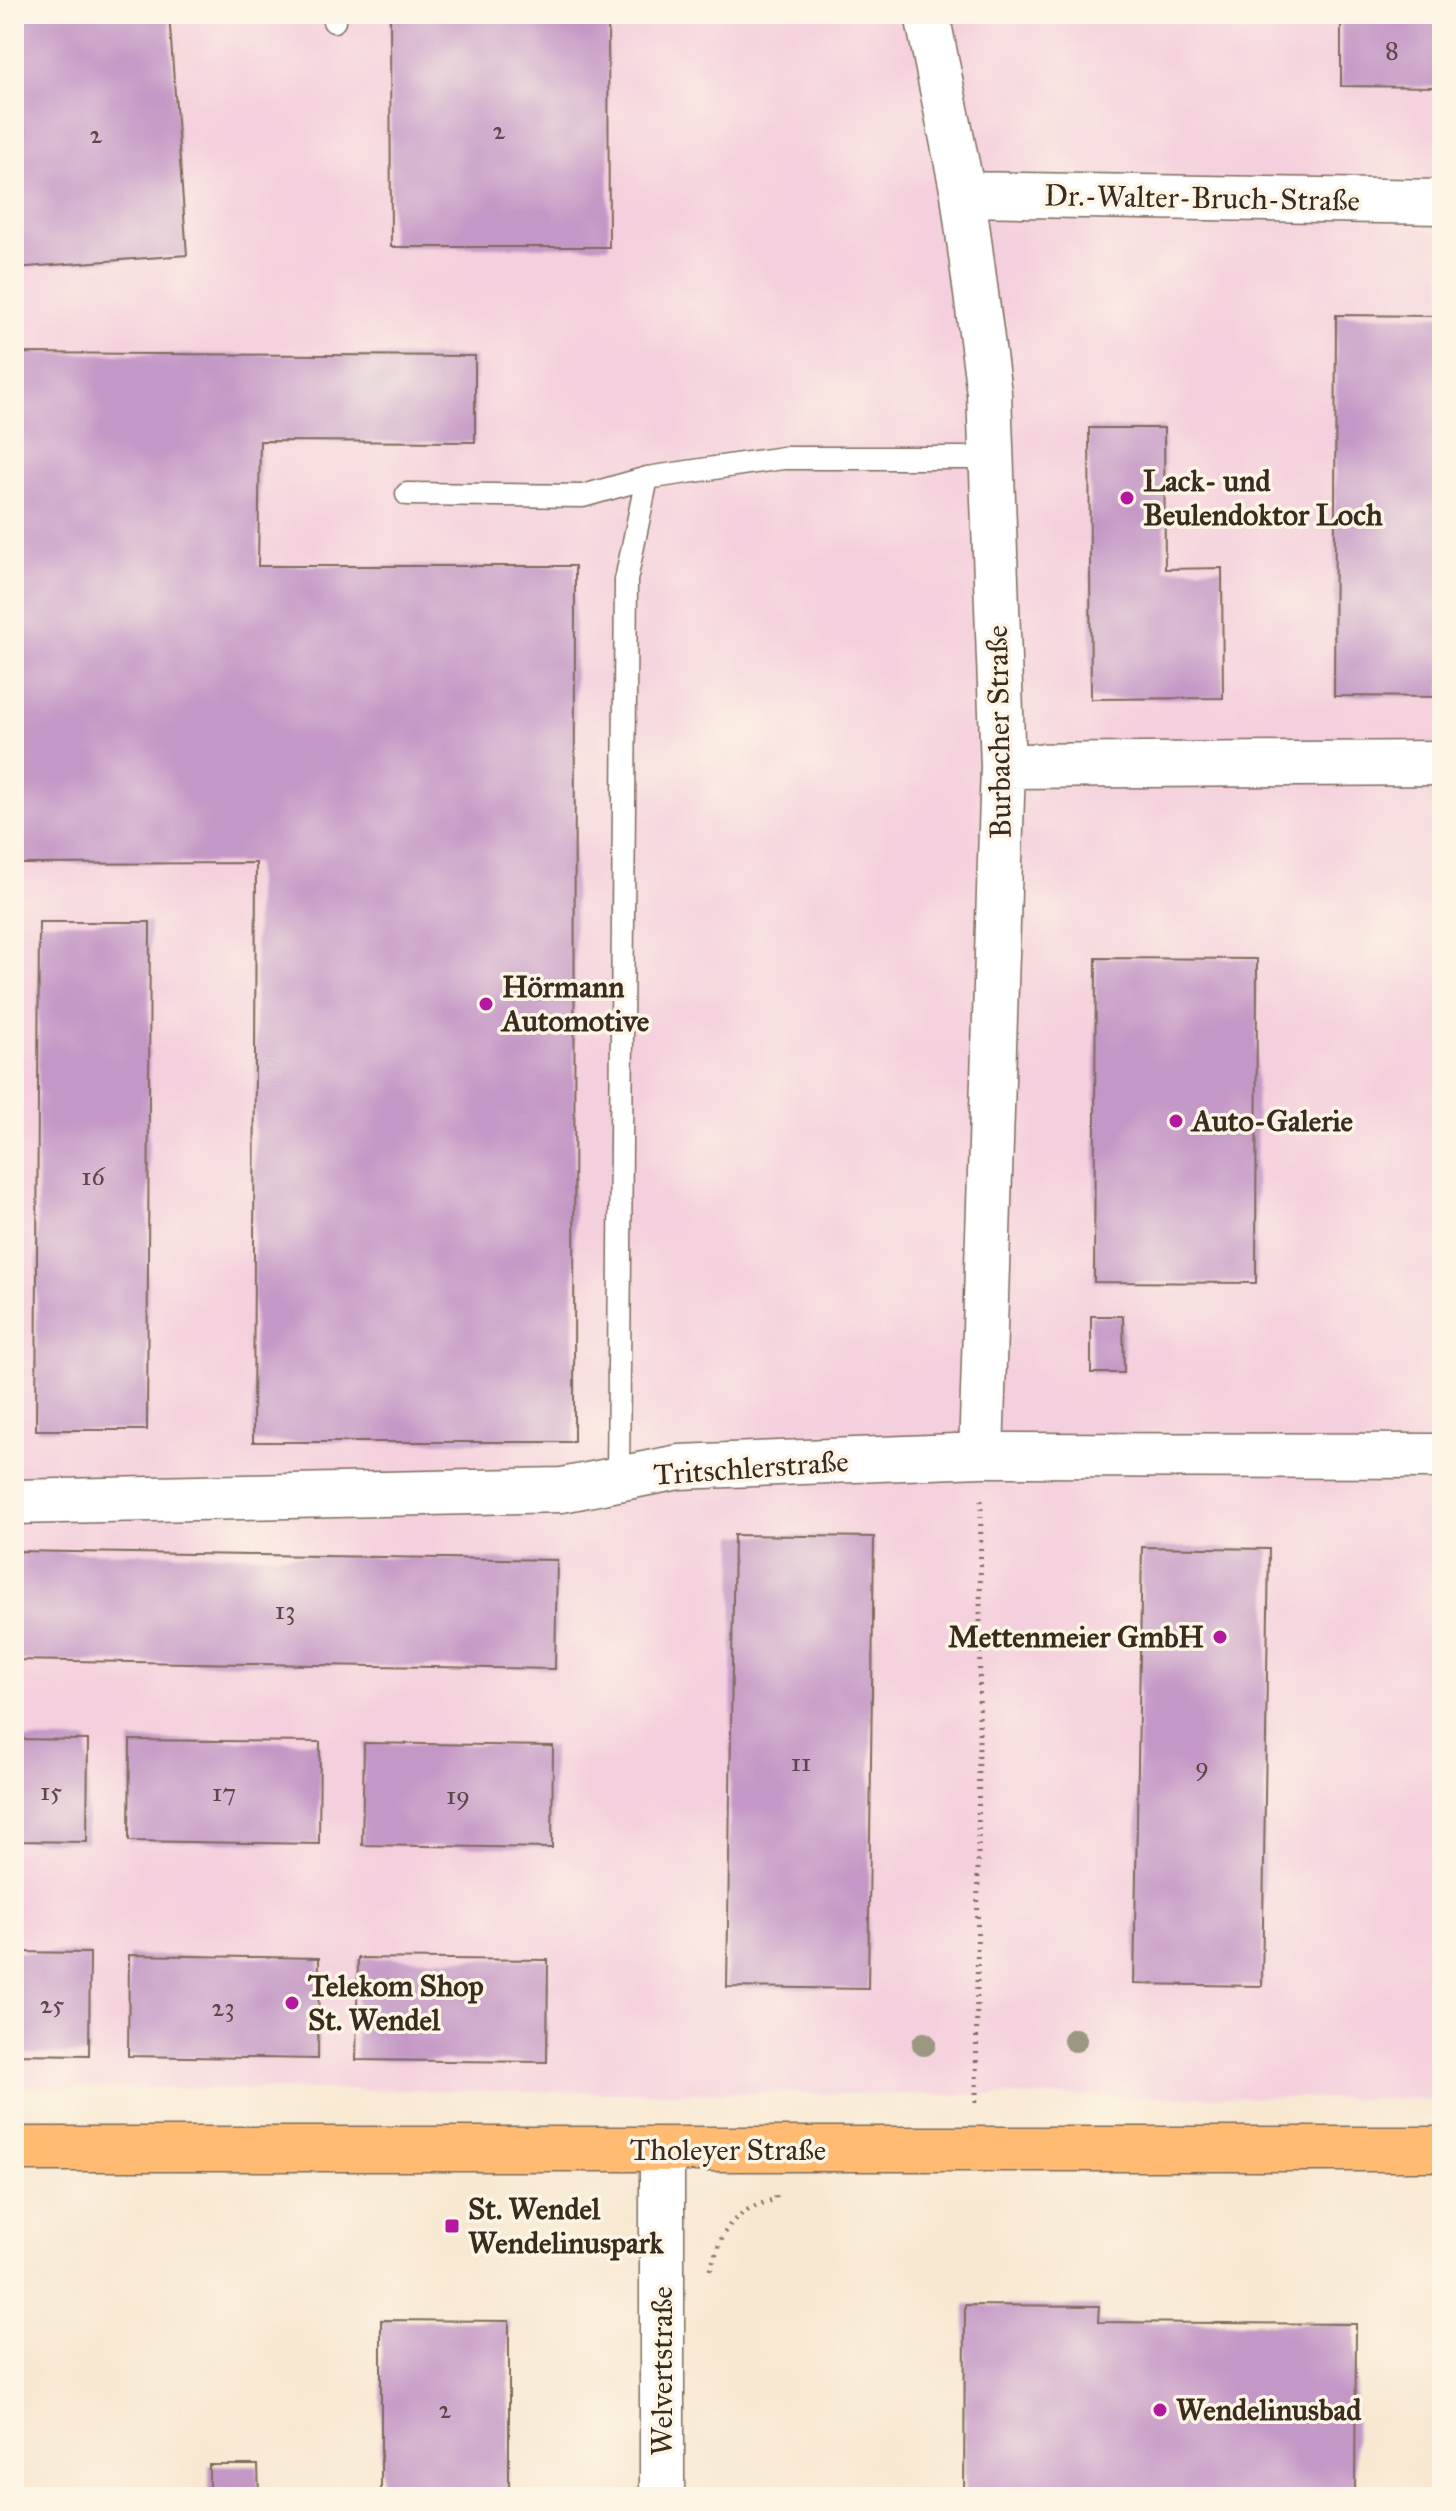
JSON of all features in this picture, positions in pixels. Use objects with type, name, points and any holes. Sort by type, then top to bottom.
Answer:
[{"type":"main road","name":"Tholeyer Straße","points":[[14,2149],[1442,2149]]},
{"type":"street","name":"Burbacher Straße","points":[[927,14],[963,194],[989,393],[992,458],[1003,766],[981,1455]]},
{"type":"street","name":"Dr.-Walter-Bruch-Straße","points":[[963,194],[1442,202]]},
{"type":"street","points":[[1003,766],[1442,763]]},
{"type":"street","name":"Tritschlerstraße","points":[[14,1502],[562,1490],[679,1467],[981,1455],[1442,1456]]},
{"type":"street","name":"Welvertstraße","points":[[662,2150],[662,2497]]},
{"type":"lane","points":[[407,494],[583,496],[647,478],[783,458],[992,458]]},
{"type":"lane","points":[[618,1479],[626,580],[647,478]]},
{"type":"path","points":[[976,2149],[981,1455]]},
{"type":"path","points":[[709,2272],[719,2243],[732,2221],[749,2207],[776,2199],[774,2149]]},
{"type":"shaded area","points":[[14,14],[1442,14],[1442,2099],[14,2087]]},
{"type":"building","points":[[14,14],[169,14],[187,255],[14,268]]},
{"type":"building","points":[[390,14],[608,14],[609,247],[391,247]]},
{"type":"building","points":[[1341,14],[1442,14],[1442,87],[1341,86]]},
{"type":"building","points":[[1336,315],[1442,316],[1442,697],[1334,696]]},
{"type":"building","points":[[16,353],[475,356],[475,442],[260,441],[258,566],[575,566],[574,1442],[253,1442],[256,863],[14,864]]},
{"type":"building","name":"Lack- und Beulendoktor Loch","points":[[1089,428],[1164,428],[1165,569],[1222,568],[1223,698],[1091,699]]},
{"type":"building","points":[[39,922],[150,922],[147,1430],[36,1430]]},
{"type":"building","name":"Auto-Galerie","points":[[1096,958],[1257,959],[1256,1283],[1094,1282]]},
{"type":"building","points":[[1091,1316],[1123,1316],[1124,1373],[1091,1373]]},
{"type":"building","points":[[734,1535],[874,1537],[868,1989],[727,1987]]},
{"type":"building","points":[[1142,1547],[1269,1549],[1262,1986],[1134,1984]]},
{"type":"building","points":[[14,1551],[557,1560],[555,1669],[14,1660]]},
{"type":"building","points":[[14,1739],[88,1740],[87,1842],[14,1841]]},
{"type":"building","points":[[130,1740],[320,1742],[319,1844],[129,1841]]},
{"type":"building","points":[[364,1743],[553,1746],[552,1848],[362,1845]]},
{"type":"building","points":[[14,1952],[90,1953],[89,2055],[14,2054]]},
{"type":"building","points":[[129,1955],[319,1958],[318,2059],[128,2056]]},
{"type":"building","points":[[358,1958],[548,1960],[547,2062],[356,2060]]},
{"type":"building","name":"Wendelinusbad","points":[[965,2305],[1099,2306],[1098,2322],[1356,2324],[1355,2497],[964,2497]]},
{"type":"building","points":[[381,2320],[509,2321],[509,2497],[381,2497]]},
{"type":"building","points":[[209,2465],[258,2465],[259,2497],[209,2497]]},
{"type":"place","name":"Lack- und Beulendoktor Loch","points":[[1127,498]]},
{"type":"place","name":"Hörmann Automotive","points":[[486,1004]]},
{"type":"place","name":"Auto-Galerie","points":[[1176,1121]]},
{"type":"place","name":"Mettenmeier GmbH","points":[[1220,1637]]},
{"type":"place","name":"Telekom Shop St. Wendel","points":[[292,2003]]},
{"type":"place","name":"St. Wendel Wendelinuspark","points":[[452,2226]]},
{"type":"place","name":"Wendelinusbad","points":[[1160,2410]]}]
